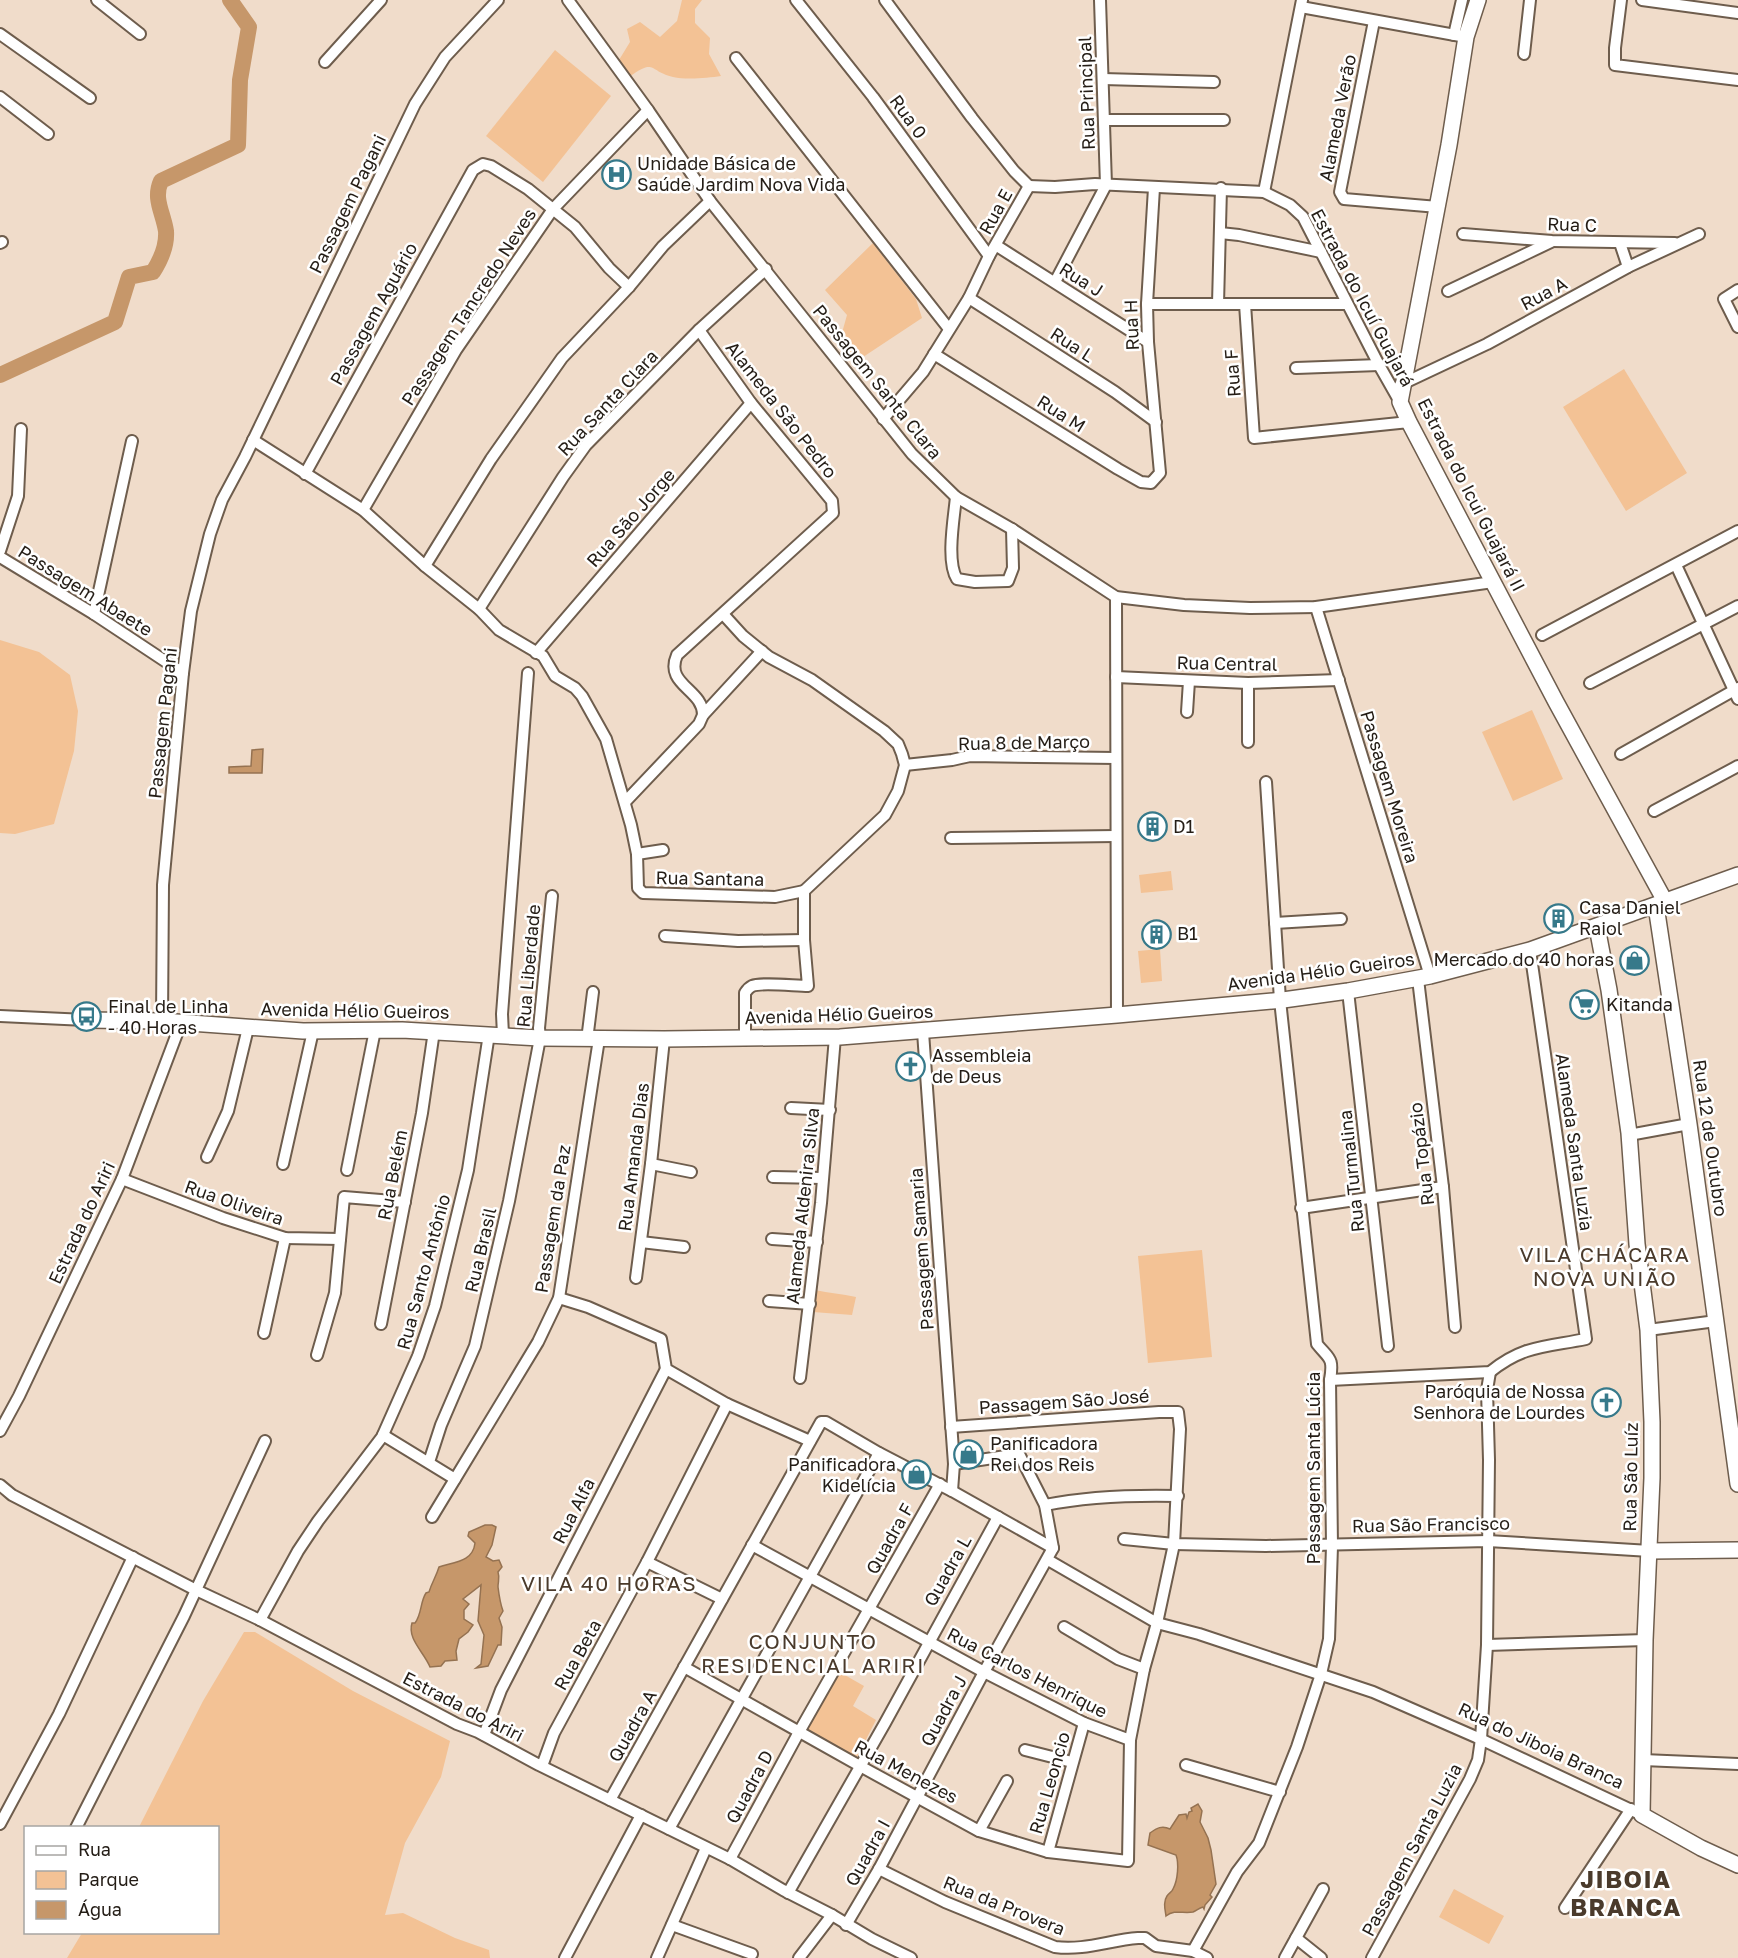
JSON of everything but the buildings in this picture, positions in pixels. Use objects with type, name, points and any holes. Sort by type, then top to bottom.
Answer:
[{"type":"main road","name":"Estrada do Icui Guajará II","points":[[1478,0],[1460,36],[1438,207],[1397,383],[1400,402],[1661,904]]},
{"type":"main road","name":"Avenida Hélio Gueiros","points":[[86,1020],[162,1021],[313,1031],[434,1031],[540,1038],[664,1040],[835,1037],[923,1032],[1117,1015],[1280,1000],[1348,991],[1424,977],[1530,950],[1738,875]]},
{"type":"main road","name":"Rua 12 de Outubro","points":[[1661,904],[1738,1484]]},
{"type":"main road","name":"Rua São Luíz","points":[[1597,927],[1609,990],[1629,1135],[1637,1244],[1648,1330],[1652,1422],[1650,1551],[1645,1640],[1643,1760],[1637,1812]]},
{"type":"main road","name":"Rua São Francisco","points":[[1650,1551],[1738,1550]]},
{"type":"main road","name":"Rua do Jiboia Branca","points":[[1637,1812],[1701,1848],[1738,1865]]},
{"type":"street","points":[[325,62],[381,0]]},
{"type":"street","name":"Passagem Pagani","points":[[162,1021],[163,885],[183,673],[191,611],[210,534],[222,500],[415,104],[445,57],[498,0]]},
{"type":"street","name":"Passagem Santa Clara","points":[[568,0],[648,110],[710,201],[912,454],[956,497],[1116,597],[1184,605],[1316,607],[1493,582]]},
{"type":"street","name":"Rua 0","points":[[796,0],[873,97],[989,256]]},
{"type":"street","points":[[885,0],[972,118],[1014,171],[1029,186]]},
{"type":"street","name":"Rua Principal","points":[[1101,0],[1106,185]]},
{"type":"street","points":[[1264,192],[1302,4],[1374,21],[1460,36],[1462,0]]},
{"type":"street","points":[[1524,54],[1530,0]]},
{"type":"street","points":[[1621,0],[1615,65],[1738,80]]},
{"type":"street","points":[[1642,0],[1738,13]]},
{"type":"street","points":[[103,2],[140,34]]},
{"type":"street","name":"Alameda Verão","points":[[1374,21],[1340,192],[1344,199],[1438,207]]},
{"type":"street","points":[[0,34],[90,98]]},
{"type":"street","points":[[736,58],[949,329]]},
{"type":"street","points":[[1103,79],[1214,81]]},
{"type":"street","points":[[0,97],[48,134]]},
{"type":"street","name":"Passagem Tancredo Neves","points":[[363,510],[456,350],[553,209],[648,110]]},
{"type":"street","points":[[1104,120],[1224,120]]},
{"type":"street","name":"Passagem Aguário","points":[[304,474],[473,170],[483,164],[491,166],[502,175],[528,189],[553,209]]},
{"type":"street","points":[[1055,282],[1106,185]]},
{"type":"street","name":"Rua E","points":[[884,419],[923,372],[969,298],[989,256],[997,246],[1029,186],[1106,185],[1221,188],[1264,192]]},
{"type":"street","name":"Rua H","points":[[1154,188],[1147,304],[1148,342],[1159,460]]},
{"type":"street","points":[[1218,304],[1221,188]]},
{"type":"street","name":"Estrada do Icuí Guajará","points":[[1264,192],[1290,206],[1303,217],[1379,365],[1397,383]]},
{"type":"street","points":[[425,566],[491,459],[562,358],[629,287],[663,246],[710,201]]},
{"type":"street","points":[[553,209],[575,227],[609,268],[629,287]]},
{"type":"street","points":[[1220,233],[1321,252]]},
{"type":"street","name":"Rua C","points":[[1463,234],[1552,242],[1680,243]]},
{"type":"street","name":"Rua A","points":[[1397,383],[1487,344],[1628,267],[1699,234]]},
{"type":"street","points":[[1448,291],[1552,242]]},
{"type":"street","points":[[1620,243],[1628,267]]},
{"type":"street","name":"Rua J","points":[[997,246],[1148,342]]},
{"type":"street","name":"Rua Santa Clara","points":[[479,609],[586,445],[699,330],[766,269]]},
{"type":"street","points":[[1738,291],[1724,298],[1738,327]]},
{"type":"street","name":"Rua L","points":[[969,298],[1115,392],[1156,422]]},
{"type":"street","points":[[1147,304],[1347,304]]},
{"type":"street","name":"Rua F","points":[[1245,304],[1254,438],[1409,422]]},
{"type":"street","name":"Alameda São Pedro","points":[[699,330],[751,404],[832,501],[834,513],[723,614]]},
{"type":"street","name":"Rua M","points":[[934,354],[1118,470],[1141,482],[1151,483],[1155,480],[1160,472],[1159,460]]},
{"type":"street","points":[[1296,368],[1379,365]]},
{"type":"street","name":"Rua São Jorge","points":[[536,653],[751,404]]},
{"type":"street","points":[[0,550],[18,496],[21,429]]},
{"type":"street","points":[[253,440],[363,510],[425,566],[479,609],[499,630],[543,656],[555,676],[575,688],[591,709],[606,739],[625,802],[637,854],[663,850]]},
{"type":"street","points":[[94,614],[132,441]]},
{"type":"street","points":[[956,497],[952,555],[953,573],[957,579],[975,582],[1008,581],[1013,568],[1012,530]]},
{"type":"street","points":[[1542,635],[1738,531]]},
{"type":"street","name":"Passagem Abaete","points":[[0,557],[94,614],[183,673]]},
{"type":"street","points":[[1621,754],[1736,693],[1676,565]]},
{"type":"street","points":[[1116,597],[1117,1015]]},
{"type":"street","points":[[1590,683],[1738,606]]},
{"type":"street","name":"Passagem Moreira","points":[[1316,607],[1424,977]]},
{"type":"street","points":[[703,715],[701,703],[680,681],[675,673],[674,663],[677,655],[723,614],[742,636],[762,651],[840,699],[884,731],[898,744],[905,765],[898,791],[885,815],[804,891],[804,940],[808,986],[774,985],[749,988],[745,993],[746,1039]]},
{"type":"street","points":[[625,802],[699,724],[703,715],[762,651]]},
{"type":"street","name":"Rua Santo Antônio","points":[[260,1620],[298,1551],[383,1435],[418,1356],[435,1306],[468,1170],[496,1035],[504,980],[528,673]]},
{"type":"street","name":"Rua Central","points":[[1116,677],[1248,682],[1339,680]]},
{"type":"street","points":[[1187,711],[1189,681]]},
{"type":"street","points":[[1248,682],[1248,742]]},
{"type":"street","name":"Rua 8 de Março","points":[[905,765],[970,756],[1116,758]]},
{"type":"street","points":[[1654,811],[1738,766]]},
{"type":"street","name":"Passagem Santa Lúcia","points":[[1193,1951],[1237,1872],[1259,1843],[1297,1747],[1321,1674],[1329,1639],[1332,1546],[1331,1360],[1317,1344],[1301,1208],[1280,1000],[1266,782]]},
{"type":"street","points":[[951,838],[1116,836]]},
{"type":"street","name":"Rua Santana","points":[[637,854],[638,888],[647,894],[775,897],[804,891]]},
{"type":"street","name":"Rua Liberdade","points":[[540,1038],[539,1028],[552,896]]},
{"type":"street","points":[[1275,923],[1341,919]]},
{"type":"street","points":[[665,936],[738,940],[804,940]]},
{"type":"street","name":"Alameda Santa Luzia","points":[[1490,1372],[1506,1359],[1517,1354],[1544,1346],[1586,1339],[1530,950]]},
{"type":"street","name":"Rua Topázio","points":[[1424,977],[1455,1327]]},
{"type":"street","name":"Rua Turmalina","points":[[1348,991],[1388,1346]]},
{"type":"street","name":"Passagem da Paz","points":[[432,1517],[538,1342],[559,1298],[593,1039],[593,992]]},
{"type":"street","name":"Avenida Hélio Gueiros","points":[[0,1016],[86,1020]]},
{"type":"street","name":"Estrada do Ariri","points":[[0,1431],[24,1387],[122,1179],[181,1023]]},
{"type":"street","points":[[207,1157],[228,1111],[248,1028]]},
{"type":"street","points":[[347,1170],[375,1030]]},
{"type":"street","points":[[283,1164],[313,1031]]},
{"type":"street","name":"Rua Belém","points":[[381,1324],[422,1113],[434,1031]]},
{"type":"street","name":"Passagem Samaria","points":[[923,1032],[954,1464],[952,1491]]},
{"type":"street","name":"Alameda Aldenira Silva","points":[[801,1378],[817,1242],[835,1037]]},
{"type":"street","name":"Rua Brasil","points":[[429,1462],[441,1425],[475,1346],[511,1190],[540,1038]]},
{"type":"street","name":"Rua Amanda Dias","points":[[636,1278],[664,1040]]},
{"type":"street","points":[[791,1108],[830,1110]]},
{"type":"street","points":[[1629,1135],[1689,1124]]},
{"type":"street","points":[[651,1164],[692,1172]]},
{"type":"street","points":[[773,1177],[822,1178]]},
{"type":"street","name":"Rua Oliveira","points":[[122,1179],[223,1218],[285,1238],[340,1239]]},
{"type":"street","points":[[1301,1208],[1443,1187]]},
{"type":"street","points":[[317,1355],[335,1293],[344,1197],[405,1202]]},
{"type":"street","points":[[264,1333],[285,1238]]},
{"type":"street","points":[[772,1239],[817,1242]]},
{"type":"street","points":[[641,1242],[684,1247]]},
{"type":"street","points":[[559,1298],[588,1307],[661,1339],[666,1369],[727,1404],[810,1441]]},
{"type":"street","points":[[769,1301],[810,1304]]},
{"type":"street","points":[[1648,1330],[1716,1321]]},
{"type":"street","name":"Rua Alfa","points":[[484,1735],[501,1690],[666,1369]]},
{"type":"street","points":[[1330,1380],[1490,1372],[1487,1390],[1488,1541]]},
{"type":"street","name":"Rua Beta","points":[[542,1767],[554,1733],[647,1562],[727,1404]]},
{"type":"street","name":"Passagem São José","points":[[951,1427],[1178,1412],[1180,1429],[1178,1496]]},
{"type":"street","name":"Quadra A","points":[[610,1800],[821,1422],[826,1422],[879,1453]]},
{"type":"street","points":[[383,1435],[455,1479]]},
{"type":"street","points":[[77,1826],[196,1590],[265,1441]]},
{"type":"street","points":[[669,1829],[879,1453],[940,1484],[1053,1548]]},
{"type":"street","points":[[954,1464],[1019,1454],[1045,1505],[1053,1548],[984,1672]]},
{"type":"street","name":"Quadra F","points":[[799,1732],[940,1484]]},
{"type":"street","name":"Estrada do Ariri","points":[[0,1485],[12,1495],[196,1590],[260,1620],[457,1724],[484,1735],[542,1767],[730,1859],[788,1893],[832,1915],[872,1940],[911,1958]]},
{"type":"street","points":[[1045,1505],[1108,1497],[1178,1496],[1174,1544],[1157,1623],[1144,1669],[1130,1740]]},
{"type":"street","name":"Quadra L","points":[[928,1642],[998,1517]]},
{"type":"street","name":"Rua São Francisco","points":[[1124,1539],[1174,1544],[1332,1546],[1488,1541],[1650,1551]]},
{"type":"street","name":"Passagem Santa Luzia","points":[[1372,1958],[1470,1779],[1478,1760],[1487,1645],[1488,1541]]},
{"type":"street","name":"Rua Carlos Henrique","points":[[752,1545],[928,1642],[1084,1724],[1130,1740]]},
{"type":"street","points":[[0,1824],[59,1714],[134,1557]]},
{"type":"street","name":"Rua do Jiboia Branca","points":[[1048,1560],[1157,1623],[1373,1692],[1637,1812]]},
{"type":"street","points":[[647,1562],[722,1599]]},
{"type":"street","points":[[1064,1627],[1118,1659],[1144,1669]]},
{"type":"street","points":[[1487,1645],[1645,1640]]},
{"type":"street","points":[[788,1893],[928,1642]]},
{"type":"street","name":"Rua Menezes","points":[[684,1667],[979,1831],[1048,1852],[1128,1861],[1130,1740]]},
{"type":"street","name":"Quadra J","points":[[917,1797],[984,1672]]},
{"type":"street","name":"Rua Leoncio","points":[[1048,1852],[1084,1724]]},
{"type":"street","name":"Quadra D","points":[[730,1859],[799,1732]]},
{"type":"street","points":[[1025,1750],[1072,1762]]},
{"type":"street","points":[[1643,1760],[1738,1764]]},
{"type":"street","points":[[1186,1764],[1280,1792]]},
{"type":"street","points":[[979,1831],[1007,1781]]},
{"type":"street","name":"Quadra I","points":[[846,1924],[879,1869],[917,1797]]},
{"type":"street","points":[[1565,1908],[1637,1812]]},
{"type":"street","points":[[565,1958],[640,1815]]},
{"type":"street","points":[[657,1958],[705,1848]]},
{"type":"street","name":"Rua da Provera","points":[[879,1869],[964,1911],[1055,1947],[1070,1949],[1145,1938],[1156,1946],[1193,1951],[1207,1958]]},
{"type":"street","points":[[1285,1958],[1323,1889]]},
{"type":"street","points":[[799,1958],[832,1915]]},
{"type":"street","points":[[672,1925],[752,1954]]},
{"type":"street","points":[[1296,1938],[1322,1958]]},
{"type":"green space","points":[[682,0],[702,0],[695,9],[695,23],[710,38],[709,54],[721,76],[678,78],[648,67],[629,77],[619,60],[630,42],[627,29],[640,22],[660,37],[677,21]]},
{"type":"green space","points":[[555,50],[611,96],[543,182],[486,136]]},
{"type":"green space","points":[[873,243],[916,299],[922,318],[854,363],[838,347],[847,315],[825,290]]},
{"type":"green space","points":[[1624,369],[1687,473],[1626,511],[1563,407]]},
{"type":"green space","points":[[0,640],[39,652],[70,675],[78,711],[74,751],[54,824],[15,834],[0,833]]},
{"type":"green space","points":[[1532,710],[1563,779],[1513,801],[1482,732]]},
{"type":"green space","points":[[1171,871],[1173,890],[1141,893],[1139,875]]},
{"type":"green space","points":[[1160,949],[1162,981],[1141,983],[1138,951]]},
{"type":"green space","points":[[1202,1250],[1212,1357],[1148,1363],[1138,1256]]},
{"type":"green space","points":[[815,1290],[856,1297],[852,1315],[813,1312]]},
{"type":"green space","points":[[244,1632],[255,1632],[353,1691],[450,1741],[441,1777],[405,1843],[385,1915],[403,1913],[455,1938],[489,1950],[490,1958],[67,1958],[81,1934],[219,1934],[219,1826],[140,1826],[203,1701]]},
{"type":"green space","points":[[836,1670],[864,1686],[853,1706],[876,1720],[856,1759],[803,1732]]},
{"type":"green space","points":[[1454,1889],[1504,1916],[1489,1944],[1439,1917]]},
{"type":"water","points":[[263,749],[262,773],[229,773],[229,767],[251,766],[252,750]]},
{"type":"water","points":[[485,1525],[496,1527],[492,1545],[486,1557],[493,1561],[499,1560],[502,1567],[498,1572],[498,1590],[503,1611],[499,1618],[502,1627],[501,1645],[498,1645],[488,1666],[476,1668],[481,1664],[484,1635],[478,1621],[481,1585],[463,1599],[469,1604],[464,1610],[464,1619],[473,1625],[459,1639],[456,1651],[457,1660],[445,1661],[441,1666],[430,1667],[414,1640],[412,1623],[415,1623],[419,1616],[424,1597],[429,1592],[439,1567],[467,1558],[475,1543],[468,1536],[469,1532]]},
{"type":"water","points":[[1198,1804],[1202,1811],[1200,1822],[1211,1850],[1216,1884],[1210,1895],[1212,1897],[1204,1909],[1203,1907],[1193,1912],[1176,1912],[1166,1916],[1165,1901],[1176,1881],[1177,1858],[1176,1855],[1148,1845],[1150,1833],[1164,1827],[1170,1829],[1179,1815],[1186,1814],[1187,1818],[1189,1812],[1192,1811],[1191,1808]]},
{"type":"waterway","points":[[0,375],[115,322],[129,277],[153,272],[162,253],[166,231],[158,200],[161,181],[238,145],[240,80],[249,27],[230,0]]},
{"type":"place","name":"Unidade Básica de Saúde Jardim Nova Vida","points":[[616,174]]},
{"type":"place","name":"D1","points":[[1152,827]]},
{"type":"place","name":"Casa Daniel Raiol","points":[[1558,918]]},
{"type":"place","name":"B1","points":[[1156,934]]},
{"type":"place","name":"Mercado do 40 horas","points":[[1635,960]]},
{"type":"place","name":"Kitanda","points":[[1585,1005]]},
{"type":"place","name":"Final de Linha - 40 Horas","points":[[87,1017]]},
{"type":"place","name":"Assembleia de Deus","points":[[911,1066]]},
{"type":"place","name":"Paróquia de Nossa Senhora de Lourdes","points":[[1606,1402]]},
{"type":"place","name":"Panificadora Rei dos Reis","points":[[969,1454]]},
{"type":"place","name":"Panificadora Kidelícia","points":[[917,1475]]},
{"type":"district","name":"VILA CHÁCARA NOVA UNIÃO","points":[[1605,1267]]},
{"type":"district","name":"VILA 40 HORAS","points":[[609,1584]]},
{"type":"district","name":"CONJUNTO RESIDENCIAL ARIRI","points":[[813,1654]]},
{"type":"district","name":"JIBOIA BRANCA","points":[[1626,1894]]}]
